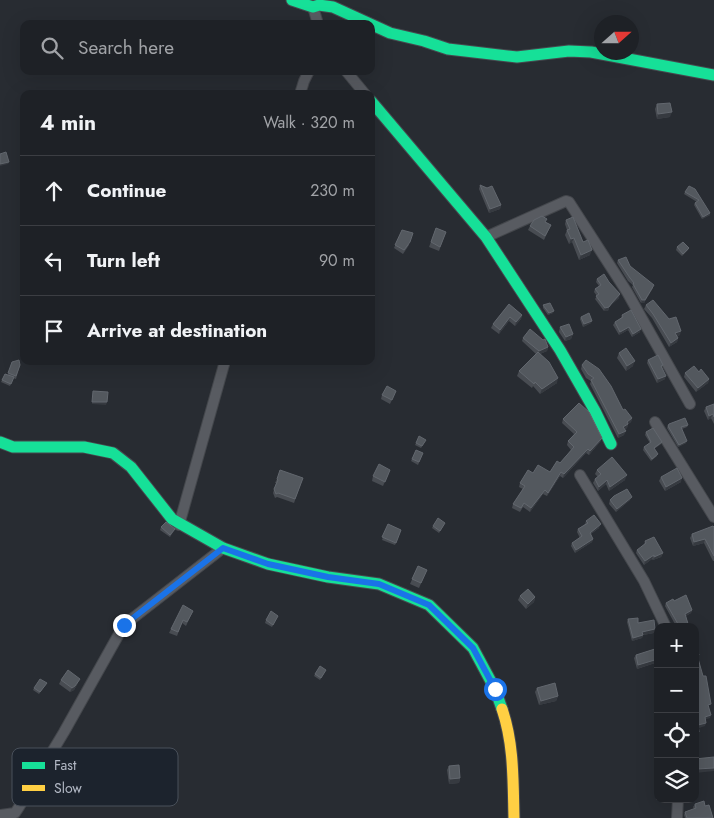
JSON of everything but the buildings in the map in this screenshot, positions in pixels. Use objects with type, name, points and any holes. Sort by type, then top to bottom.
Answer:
[{"type":"street","points":[[292,0],[313,7],[319,5],[333,7],[363,20]]},
{"type":"street","points":[[313,7],[317,20]]},
{"type":"street","points":[[375,25],[390,32],[424,40],[448,49],[517,57],[569,51],[591,52],[714,75]]},
{"type":"street","points":[[302,90],[307,75]]},
{"type":"street","points":[[349,75],[362,90]]},
{"type":"street","points":[[375,106],[486,237],[560,350],[595,411],[611,444]]},
{"type":"street","points":[[486,237],[566,202],[570,202],[627,292],[690,404]]},
{"type":"street","points":[[179,525],[224,365]]},
{"type":"street","points":[[655,422],[714,517]]},
{"type":"street","points":[[0,442],[13,448],[84,447],[113,452],[131,467],[172,519],[179,525],[223,548],[268,564],[328,577],[379,584],[429,605],[473,648],[495,689],[506,721],[512,766],[514,818]]},
{"type":"street","points":[[580,475],[644,581],[664,623]]},
{"type":"street","points":[[54,748],[124,625],[223,548]]},
{"type":"street","points":[[677,818],[678,803]]},
{"type":"street","points":[[0,815],[15,813],[20,806]]},
{"type":"traffic: fast","points":[[292,0],[313,7],[319,5],[333,7],[362,20]]},
{"type":"traffic: fast","points":[[375,26],[390,33],[448,49],[517,57],[569,51],[591,52],[714,75]]},
{"type":"traffic: fast","points":[[375,106],[486,237],[560,350],[595,411],[611,444]]},
{"type":"traffic: fast","points":[[0,442],[13,447],[84,447],[113,453],[131,467],[172,519],[223,548],[268,564],[328,577],[379,584],[429,605],[473,648],[495,689],[502,709]]},
{"type":"traffic: slow","points":[[502,709],[511,749],[514,818]]},
{"type":"route","points":[[124,625],[223,548],[268,564],[328,577],[379,584],[429,605],[473,648],[495,689]]}]
